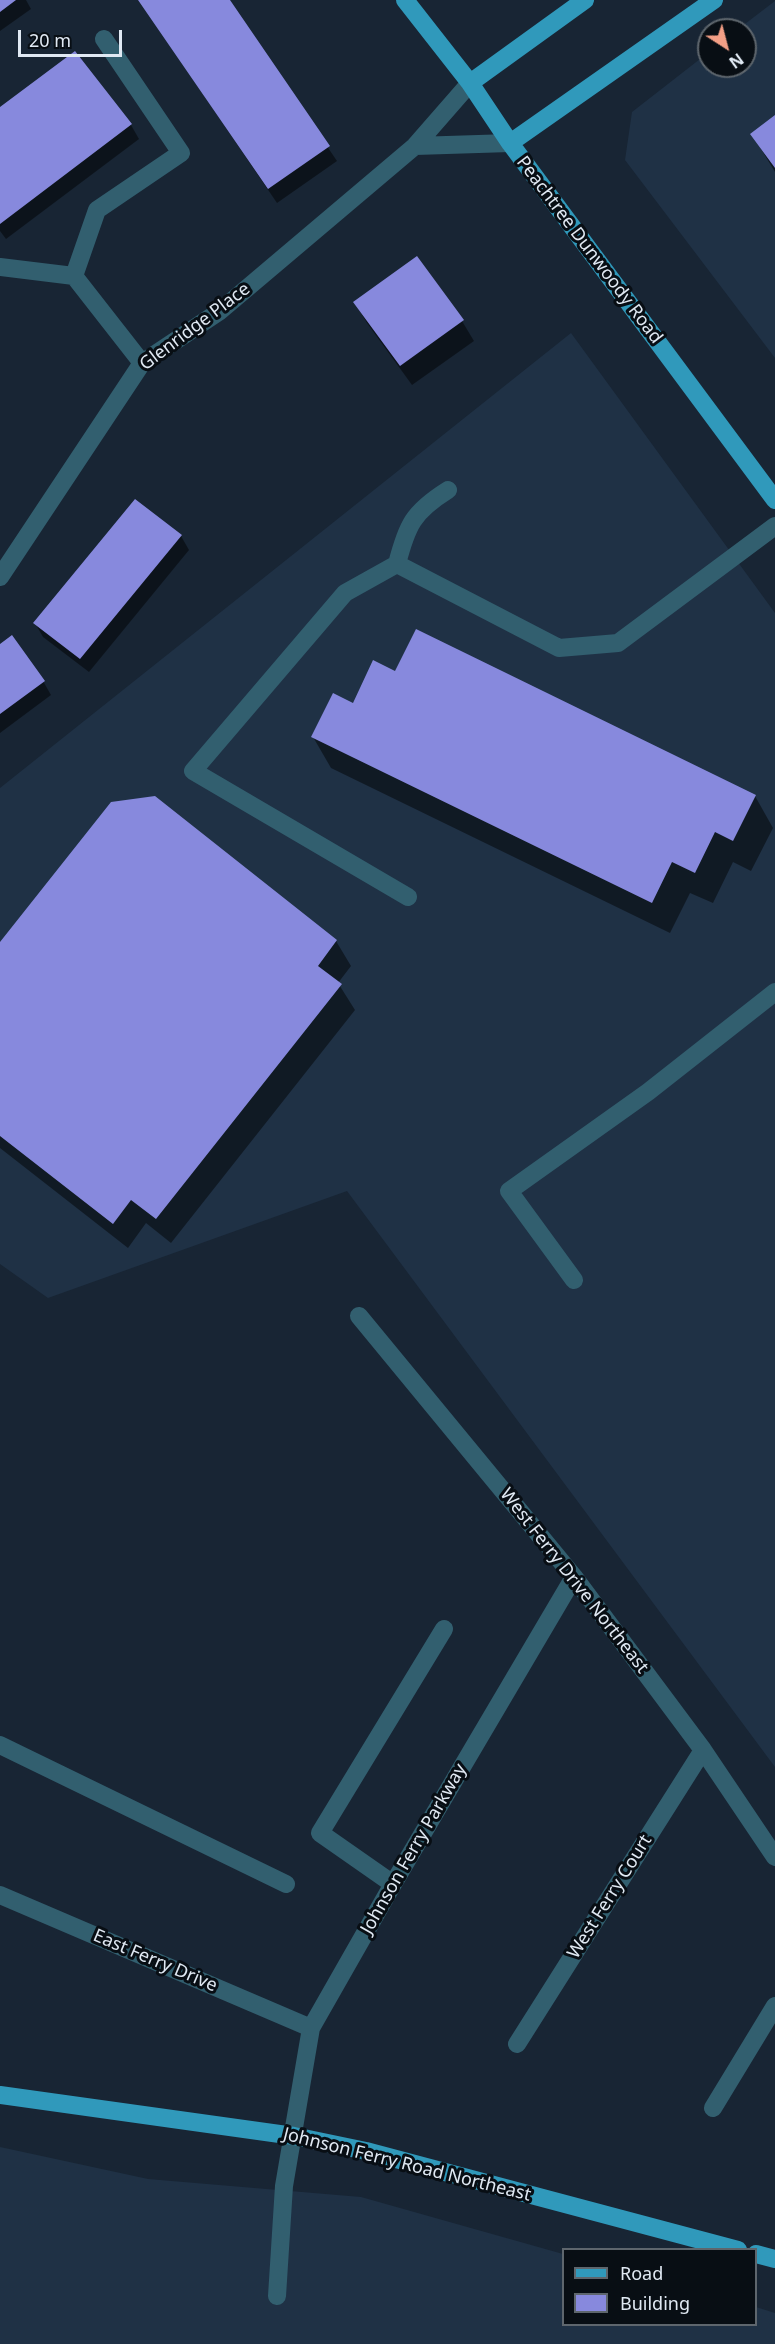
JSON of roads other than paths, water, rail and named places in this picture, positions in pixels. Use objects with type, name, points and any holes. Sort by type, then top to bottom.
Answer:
[{"type":"main road","name":"Peachtree Dunwoody Road","points":[[405,0],[470,83],[510,143],[772,491]]},
{"type":"main road","points":[[470,83],[585,0]]},
{"type":"main road","points":[[510,143],[714,0]]},
{"type":"main road","name":"Johnson Ferry Road Northeast","points":[[0,2095],[294,2136],[366,2151],[730,2248]]},
{"type":"main road","points":[[757,2254],[775,2259]]},
{"type":"street","points":[[74,276],[97,210],[181,153],[104,39]]},
{"type":"street","name":"Glenridge Place","points":[[0,577],[142,363],[220,310],[416,146],[470,83]]},
{"type":"street","points":[[416,146],[510,143]]},
{"type":"street","points":[[0,267],[74,276],[142,363]]},
{"type":"street","points":[[408,897],[193,771],[345,593],[398,564],[405,533],[424,506],[447,490]]},
{"type":"street","points":[[398,564],[559,648],[618,643],[775,526]]},
{"type":"street","points":[[574,1280],[509,1191],[648,1092],[775,992]]},
{"type":"street","name":"West Ferry Drive Northeast","points":[[359,1316],[574,1577],[703,1750],[775,1857]]},
{"type":"street","name":"Johnson Ferry Parkway","points":[[277,2296],[284,2186],[311,2028],[574,1577]]},
{"type":"street","points":[[393,1884],[320,1833],[444,1629]]},
{"type":"street","points":[[0,1745],[286,1884]]},
{"type":"street","name":"West Ferry Court","points":[[517,2044],[703,1750]]},
{"type":"street","name":"East Ferry Drive","points":[[0,1895],[311,2028]]},
{"type":"street","points":[[713,2108],[775,2006]]}]
